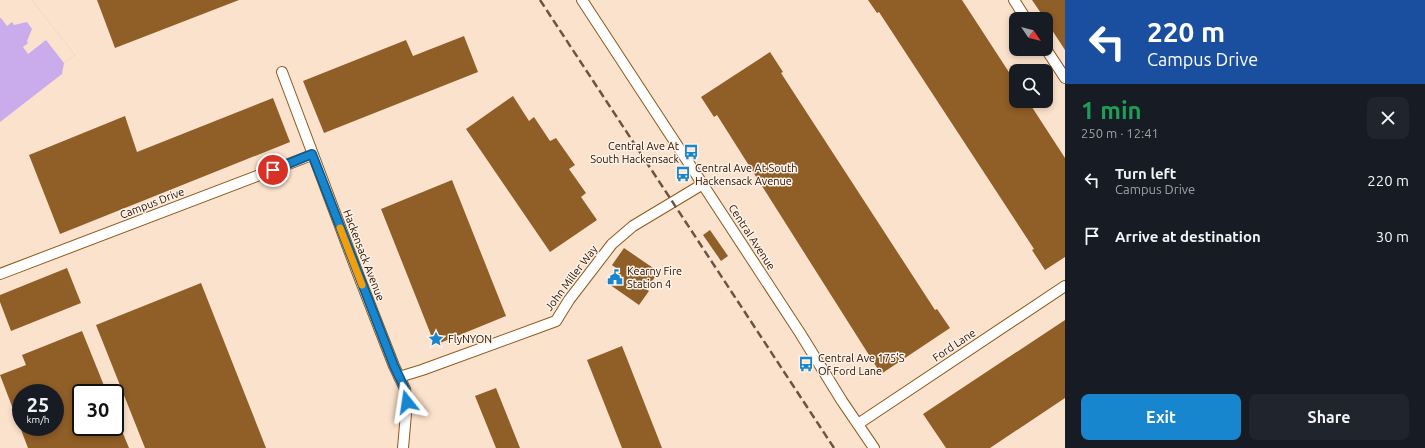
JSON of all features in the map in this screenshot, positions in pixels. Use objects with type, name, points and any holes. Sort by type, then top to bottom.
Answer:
[{"type":"street","name":"Central Avenue","points":[[582,0],[874,448]]},
{"type":"street","points":[[1014,0],[1022,12]]},
{"type":"street","points":[[1051,56],[1065,78]]},
{"type":"street","name":"Hackensack Avenue","points":[[282,72],[358,274],[405,389],[407,402],[403,448]]},
{"type":"street","name":"Campus Drive","points":[[0,274],[312,154]]},
{"type":"street","name":"John Miller Way","points":[[399,376],[422,370],[556,321],[569,300],[612,244],[633,226],[703,184]]},
{"type":"street","name":"Ford Lane","points":[[858,424],[1065,286]]},
{"type":"shaded area","points":[[0,0],[32,0],[75,55],[64,63],[62,74],[0,122]]},
{"type":"pier","points":[[0,0],[32,0],[75,55],[64,63],[46,40],[28,54],[23,47],[28,43],[27,41],[32,29],[27,22],[14,25],[12,22],[7,26],[0,18]]},
{"type":"building","points":[[97,0],[239,0],[115,48]]},
{"type":"building","points":[[868,0],[962,0],[1009,72],[1009,108],[1033,108],[1065,158],[1065,257],[1045,270],[1032,250],[1034,249],[879,12],[877,13]]},
{"type":"building","points":[[1032,0],[1065,0],[1065,50],[1053,32],[1053,12],[1040,12]]},
{"type":"building","points":[[464,36],[478,72],[324,133],[303,81],[406,40],[413,56]]},
{"type":"building","points":[[770,52],[783,72],[781,73],[935,310],[937,309],[950,328],[881,374],[717,115],[714,117],[701,97]]},
{"type":"building","points":[[513,96],[529,121],[534,117],[550,141],[556,138],[575,165],[569,169],[586,193],[581,197],[597,220],[550,252],[466,129]]},
{"type":"building","points":[[273,98],[290,142],[60,234],[29,155],[125,116],[137,152]]},
{"type":"building","points":[[452,180],[506,316],[435,345],[381,209]]},
{"type":"building","points":[[710,230],[728,256],[721,261],[703,235]]},
{"type":"building","points":[[624,248],[659,272],[646,289],[649,291],[639,305],[606,282],[616,268],[612,265]]},
{"type":"building","points":[[67,268],[81,303],[11,331],[0,302],[0,295]]},
{"type":"building","points":[[201,283],[266,448],[145,448],[124,395],[124,384],[120,384],[96,325]]},
{"type":"building","points":[[1065,320],[1065,398],[990,448],[946,448],[923,414]]},
{"type":"building","points":[[82,331],[103,384],[72,384],[72,436],[124,436],[129,448],[28,448],[23,436],[64,436],[64,384],[12,384],[12,406],[0,375],[26,365],[22,355]]},
{"type":"building","points":[[622,346],[662,448],[622,448],[587,360]]},
{"type":"building","points":[[496,388],[520,448],[496,448],[475,396]]},
{"type":"railway","points":[[540,0],[834,448]]},
{"type":"slow traffic","points":[[340,228],[362,285]]},
{"type":"place","name":"Central Ave At South Hackensack","points":[[691,152]]},
{"type":"place","name":"Central Ave At South Hackensack Avenue","points":[[683,174]]},
{"type":"place","name":"Kearny Fire Station 4","points":[[615,277]]},
{"type":"place","name":"FlyNYON","points":[[436,339]]},
{"type":"place","name":"Central Ave 175'S Of Ford Lane","points":[[806,364]]},
{"type":"route","points":[[273,170],[312,154],[394,366],[405,389],[407,402]]}]
